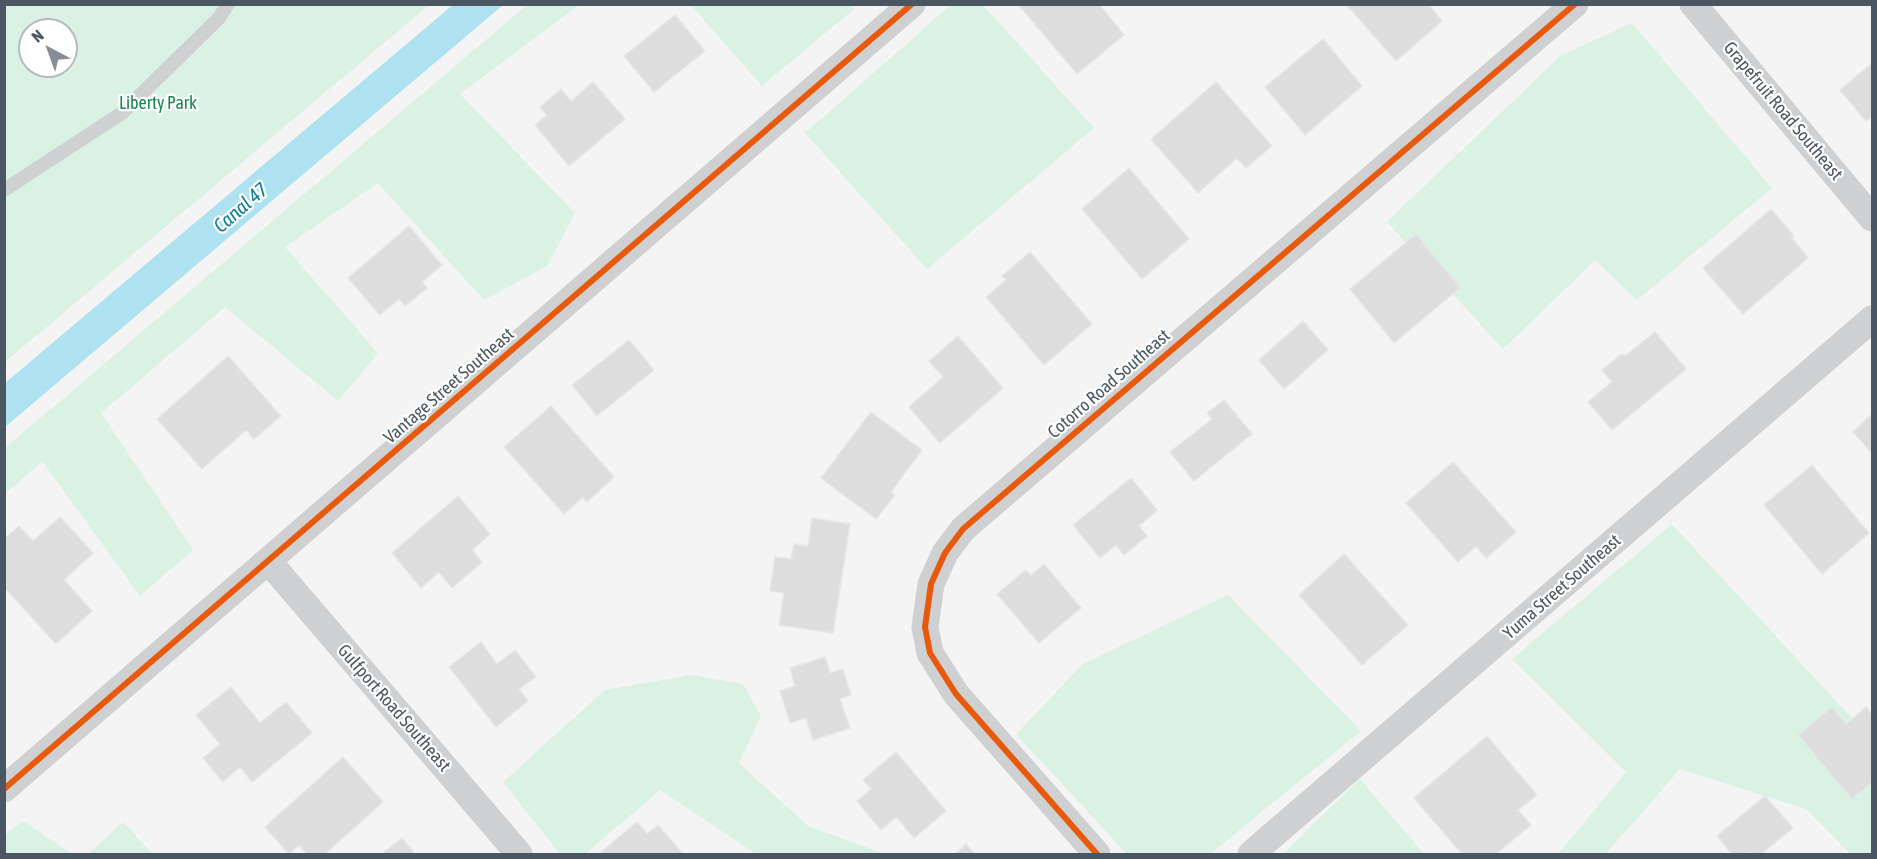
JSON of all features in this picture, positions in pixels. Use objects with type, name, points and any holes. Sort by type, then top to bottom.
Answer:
[{"type":"street","name":"Vantage Street Southeast","points":[[4,789],[912,4]]},
{"type":"street","name":"Cotorro Road Southeast","points":[[1097,855],[956,694],[930,653],[925,627],[931,584],[945,553],[963,529],[1575,4]]},
{"type":"street","name":"Grapefruit Road Southeast","points":[[1693,4],[1872,218]]},
{"type":"street","name":"Yuma Street Southeast","points":[[1251,855],[1872,319]]},
{"type":"street","name":"Gulfport Road Southeast","points":[[269,562],[519,855]]},
{"type":"lane","points":[[4,190],[122,113],[219,18],[228,4]]},
{"type":"green space","name":"Liberty Park","points":[[5,4],[429,5],[5,362]]},
{"type":"green space","points":[[850,4],[854,9],[762,86],[691,5]]},
{"type":"green space","points":[[952,4],[983,5],[1094,128],[927,269],[805,133]]},
{"type":"green space","points":[[527,5],[579,5],[460,94],[575,213],[547,266],[484,300],[378,183],[285,247],[378,353],[338,401],[225,307],[101,413],[193,550],[140,596],[42,461],[5,494],[5,448]]},
{"type":"green space","points":[[1632,23],[1772,188],[1637,300],[1595,260],[1503,349],[1387,222],[1560,56]]},
{"type":"green space","points":[[1672,524],[1872,740],[1872,854],[1850,854],[1806,809],[1680,769],[1606,854],[1558,854],[1626,772],[1512,659]]},
{"type":"green space","points":[[1228,595],[1361,731],[1210,854],[1127,854],[1016,734],[1083,664]]},
{"type":"green space","points":[[691,675],[743,684],[761,716],[739,763],[808,826],[885,854],[756,854],[660,790],[585,854],[560,854],[503,782],[605,690]]},
{"type":"green space","points":[[1360,779],[1424,854],[1283,854]]},
{"type":"green space","points":[[23,821],[72,854],[5,854],[5,835]]},
{"type":"green space","points":[[123,822],[153,854],[88,854]]},
{"type":"water","name":"Canal 47","points":[[454,4],[503,5],[5,427],[5,383]]},
{"type":"building","points":[[1018,4],[1099,4],[1124,35],[1077,74]]},
{"type":"building","points":[[1346,4],[1428,4],[1442,21],[1396,61]]},
{"type":"building","points":[[675,15],[705,51],[654,92],[624,56]]},
{"type":"building","points":[[1323,39],[1362,86],[1305,135],[1265,87]]},
{"type":"building","points":[[1872,63],[1872,119],[1871,117],[1866,121],[1840,90]]},
{"type":"building","points":[[593,82],[625,119],[569,166],[535,125],[547,115],[540,107],[561,89],[571,101]]},
{"type":"building","points":[[1216,82],[1272,146],[1246,168],[1237,158],[1198,193],[1151,139]]},
{"type":"building","points":[[1129,168],[1189,239],[1142,279],[1082,209]]},
{"type":"building","points":[[1771,209],[1794,236],[1792,238],[1808,258],[1743,314],[1703,268]]},
{"type":"building","points":[[409,226],[442,265],[422,282],[427,288],[405,306],[399,299],[380,315],[348,278]]},
{"type":"building","points":[[1416,234],[1460,288],[1394,343],[1350,289]]},
{"type":"building","points":[[1030,252],[1092,324],[1044,365],[986,297],[1006,280],[1002,276]]},
{"type":"building","points":[[1303,321],[1328,350],[1284,389],[1259,360]]},
{"type":"building","points":[[1655,332],[1686,369],[1612,430],[1588,402],[1612,382],[1602,370],[1622,354],[1625,356]]},
{"type":"building","points":[[958,336],[1003,388],[940,443],[909,407],[943,377],[929,361]]},
{"type":"building","points":[[629,340],[654,370],[597,416],[572,385]]},
{"type":"building","points":[[228,356],[281,416],[254,439],[246,430],[202,469],[157,419]]},
{"type":"building","points":[[1224,400],[1252,434],[1194,481],[1170,452],[1212,419],[1207,413]]},
{"type":"building","points":[[551,406],[614,477],[587,502],[583,497],[564,514],[504,447]]},
{"type":"building","points":[[871,412],[922,450],[891,492],[895,495],[876,519],[821,478]]},
{"type":"building","points":[[1872,414],[1872,453],[1853,432]]},
{"type":"building","points":[[1453,462],[1516,532],[1486,558],[1476,546],[1458,562],[1406,503]]},
{"type":"building","points":[[1812,465],[1869,533],[1822,574],[1764,505]]},
{"type":"building","points":[[1131,478],[1157,510],[1139,526],[1147,536],[1124,555],[1116,545],[1100,558],[1073,525]]},
{"type":"building","points":[[458,496],[490,534],[472,550],[482,562],[452,588],[439,572],[421,588],[392,553]]},
{"type":"building","points":[[60,517],[93,553],[64,580],[92,611],[56,644],[4,587],[4,539],[19,526],[33,541]]},
{"type":"building","points":[[812,518],[850,524],[833,633],[779,625],[784,593],[770,591],[775,557],[791,559],[794,544],[808,546]]},
{"type":"building","points":[[1344,554],[1408,625],[1362,665],[1299,595]]},
{"type":"building","points":[[1044,564],[1081,608],[1039,643],[997,594],[1026,570],[1031,575]]},
{"type":"building","points":[[481,642],[497,664],[515,650],[536,677],[519,689],[528,701],[496,727],[449,667]]},
{"type":"building","points":[[825,657],[830,673],[843,669],[851,695],[840,699],[850,728],[813,740],[806,718],[790,723],[780,691],[795,686],[790,668]]},
{"type":"building","points":[[231,687],[260,723],[286,702],[312,733],[252,782],[240,767],[223,782],[203,758],[220,744],[196,715]]},
{"type":"building","points":[[1832,707],[1846,724],[1866,707],[1872,715],[1872,782],[1852,799],[1798,735]]},
{"type":"building","points":[[1487,736],[1537,795],[1518,810],[1531,825],[1496,854],[1462,854],[1414,798]]},
{"type":"building","points":[[896,752],[946,811],[914,838],[896,817],[881,830],[857,801],[871,789],[863,780]]},
{"type":"building","points":[[343,757],[383,802],[325,854],[307,854],[299,845],[289,854],[265,827]]},
{"type":"building","points":[[1765,796],[1793,828],[1761,854],[1750,852],[1732,854],[1717,836]]},
{"type":"building","points":[[637,822],[647,834],[658,825],[683,854],[600,853]]},
{"type":"building","points":[[402,838],[415,854],[382,854]]},
{"type":"building","points":[[966,844],[975,854],[955,854]]},
{"type":"cycle path","points":[[4,789],[912,4]]},
{"type":"cycle path","points":[[1097,854],[956,694],[930,653],[925,627],[931,584],[945,553],[963,529],[1575,4]]}]
